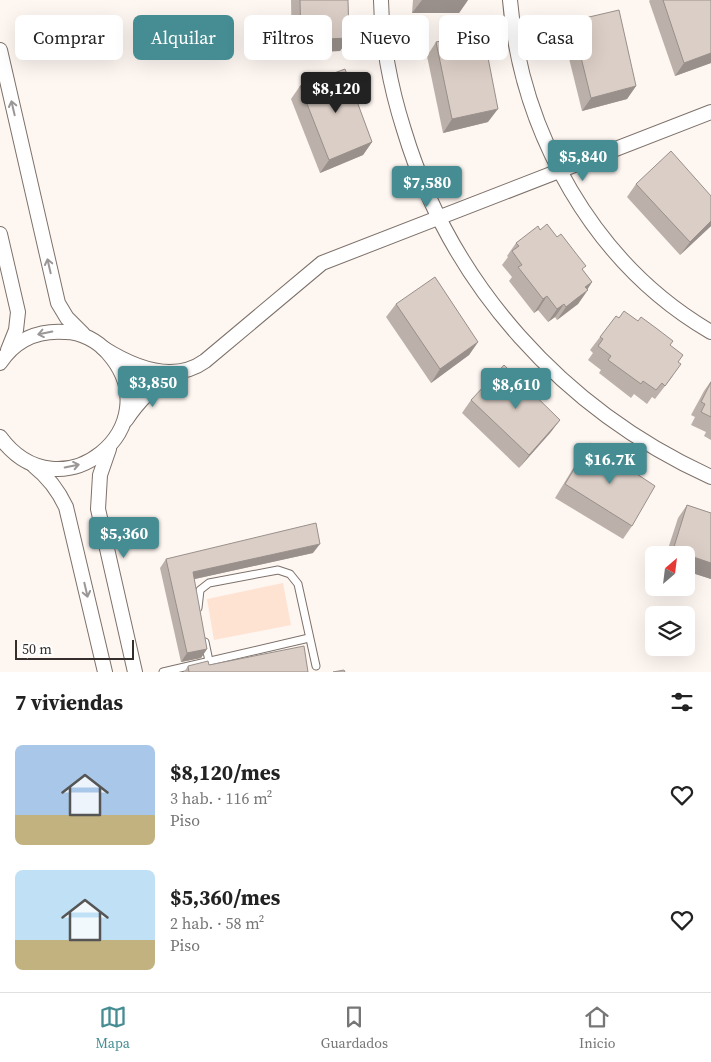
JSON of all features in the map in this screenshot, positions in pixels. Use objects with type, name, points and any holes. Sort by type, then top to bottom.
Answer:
[{"type":"street","points":[[382,0],[385,41],[399,114],[420,176],[439,219],[475,281],[496,310],[543,363],[576,393],[626,431],[657,450],[711,477]]},
{"type":"street","points":[[510,0],[517,54],[524,84],[537,121],[559,171],[593,224],[634,271],[682,312],[711,332]]},
{"type":"street","points":[[0,50],[58,303],[66,318],[103,348],[136,365],[161,371],[175,372],[192,369],[206,361],[322,263],[711,112]]},
{"type":"street","points":[[0,234],[18,312],[14,338],[3,358]]},
{"type":"street","points":[[3,358],[19,342],[35,334],[52,331],[70,332],[88,337]]},
{"type":"street","points":[[103,348],[116,362],[124,379],[127,397],[126,416],[107,454],[100,475],[98,509],[135,672]]},
{"type":"street","points":[[20,458],[35,465],[52,468],[69,468],[85,464],[100,455],[115,439],[141,400],[175,372]]},
{"type":"street","points":[[0,437],[7,447],[49,479],[66,507],[104,672]]},
{"type":"lane","points":[[199,614],[197,604],[200,590],[209,583],[278,570],[290,574],[298,584],[316,666]]},
{"type":"lane","points":[[203,633],[209,661]]},
{"type":"lane","points":[[163,672],[309,638]]},
{"type":"shaded area","points":[[283,583],[291,625],[214,640],[207,599]]},
{"type":"building","points":[[300,0],[348,0],[348,15],[342,15],[342,38],[332,39],[332,15],[300,15]]},
{"type":"building","points":[[663,0],[711,0],[711,53],[684,63]]},
{"type":"building","points":[[619,10],[636,86],[591,98],[582,60],[592,60],[592,16]]},
{"type":"building","points":[[439,41],[439,56],[436,42]]},
{"type":"building","points":[[440,60],[488,60],[498,109],[452,119]]},
{"type":"building","points":[[345,69],[372,142],[329,160],[300,86]]},
{"type":"building","points":[[671,151],[711,196],[711,221],[690,242],[636,184]]},
{"type":"building","points":[[547,224],[557,237],[561,234],[586,266],[582,269],[592,282],[585,287],[588,290],[566,307],[564,304],[557,309],[547,296],[543,299],[518,267],[522,265],[512,251],[519,246],[516,243],[538,226],[540,230]]},
{"type":"building","points":[[435,277],[478,342],[440,369],[396,304]]},
{"type":"building","points":[[624,311],[638,321],[641,317],[656,328],[673,341],[670,345],[683,355],[678,362],[681,364],[665,386],[662,383],[656,390],[643,381],[641,384],[608,360],[611,356],[598,346],[603,339],[600,337],[616,316],[619,318]]},
{"type":"building","points":[[504,365],[560,420],[529,455],[471,400]]},
{"type":"building","points":[[711,382],[711,417],[701,412],[705,404],[701,402]]},
{"type":"building","points":[[590,443],[655,486],[632,526],[565,484]]},
{"type":"building","points":[[687,505],[711,513],[711,563],[695,558],[695,546],[674,546]]},
{"type":"building","points":[[316,523],[320,544],[193,572],[207,649],[187,653],[166,559]]},
{"type":"building","points":[[304,646],[308,672],[189,672],[188,666],[208,661],[209,665]]}]
